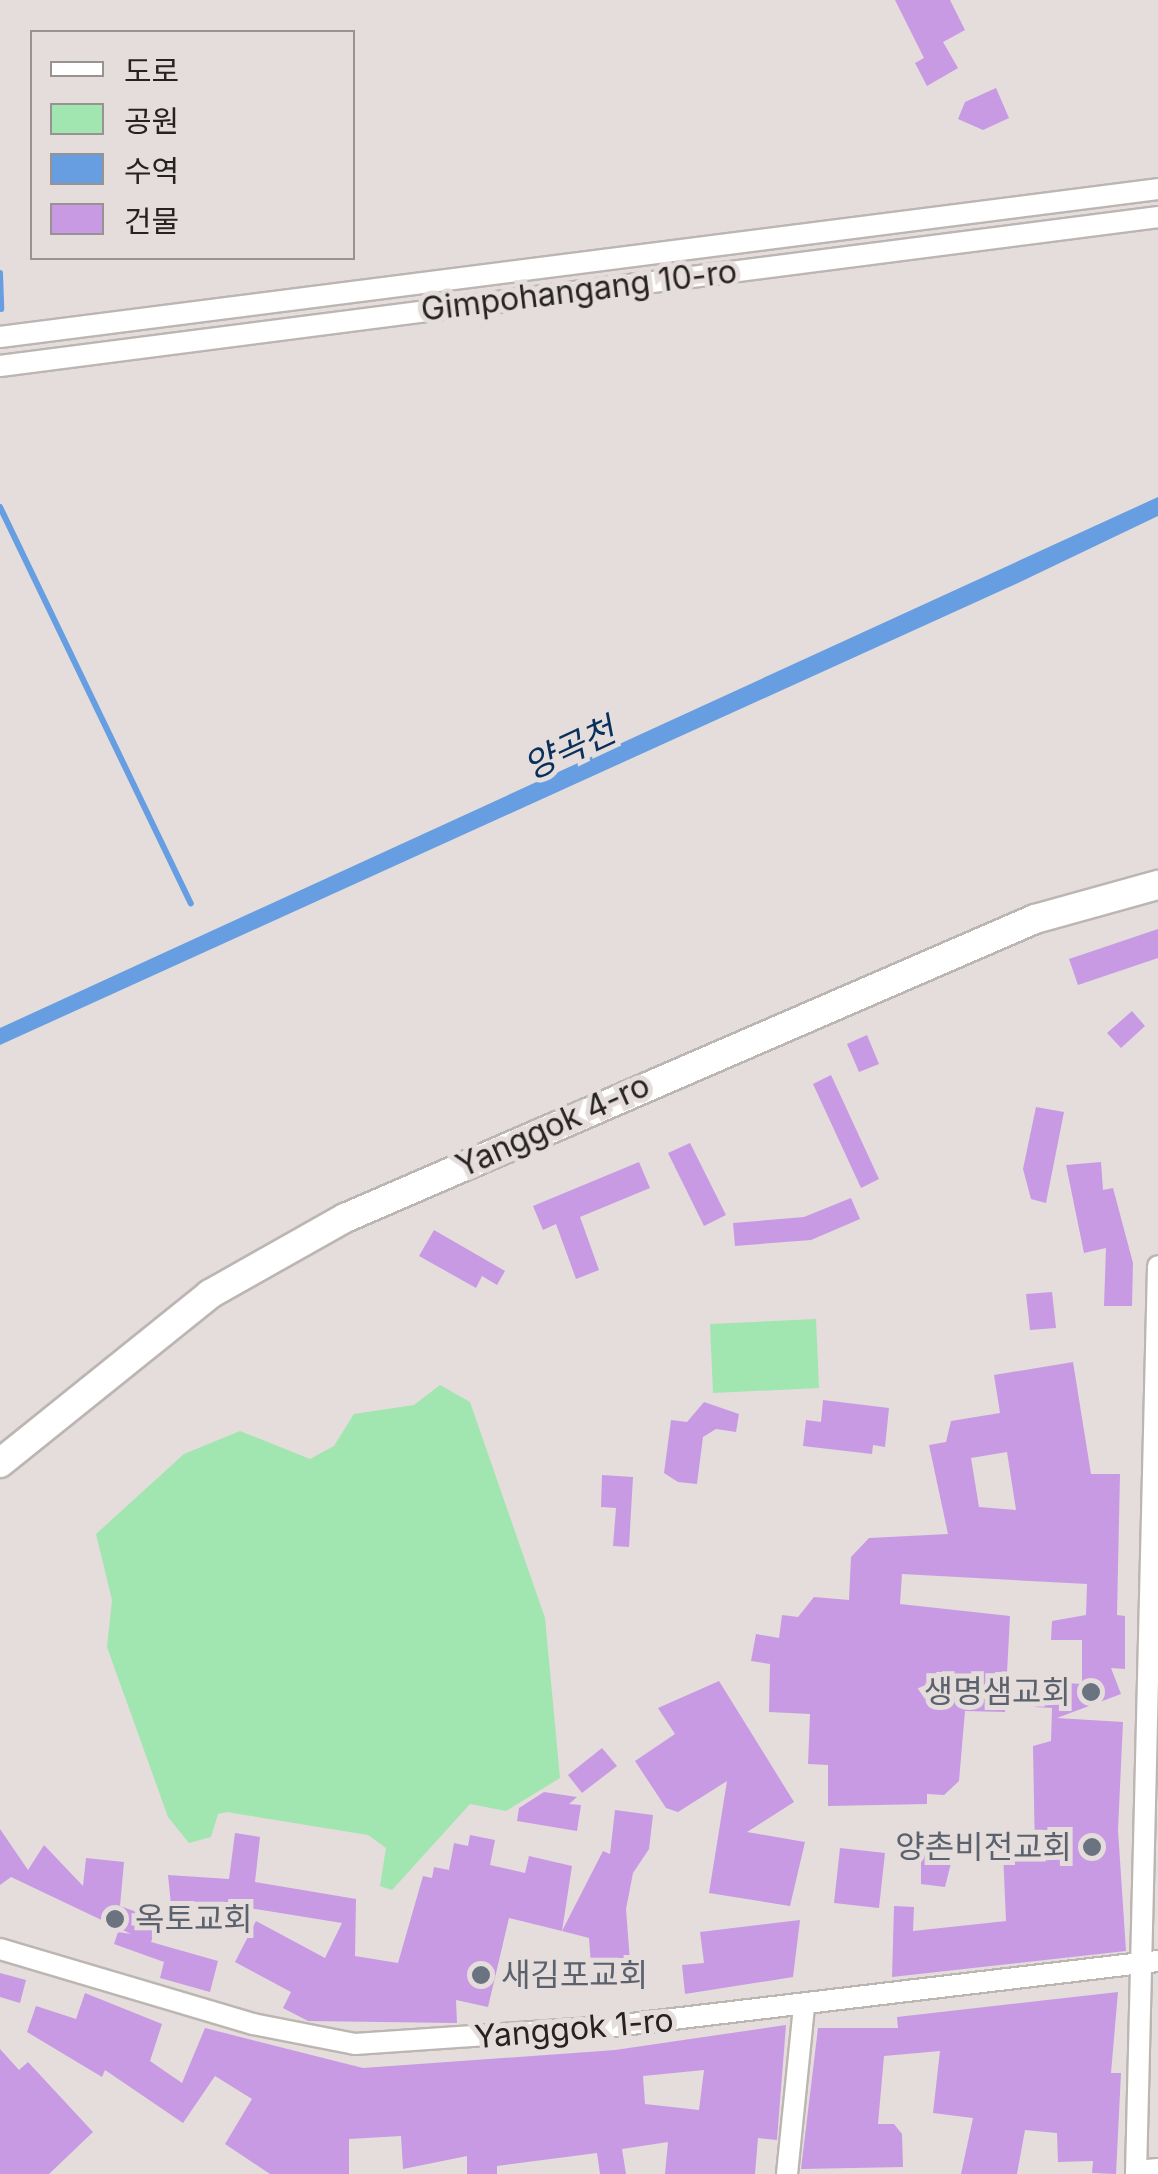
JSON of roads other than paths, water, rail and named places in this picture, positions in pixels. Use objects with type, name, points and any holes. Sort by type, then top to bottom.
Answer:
[{"type":"main road","name":"Yanggok 4-ro","points":[[0,1463],[210,1294],[346,1218],[1035,919],[1158,885]]},
{"type":"street","name":"Gimpohangang 10-ro","points":[[0,337],[1158,189]]},
{"type":"street","name":"Gimpohangang 10-ro","points":[[0,366],[1158,217]]},
{"type":"street","points":[[1158,1266],[1148,1964],[1136,2172],[1158,2170]]},
{"type":"street","name":"Yanggok 1-ro","points":[[0,1949],[253,2024],[355,2044],[804,2006],[1148,1964]]},
{"type":"street","points":[[787,2174],[804,2006]]},
{"type":"water","points":[[1158,497],[1158,516],[1018,583],[0,1045],[0,1028]]},
{"type":"waterway","points":[[0,273],[1,309]]},
{"type":"waterway","points":[[0,507],[191,903]]},
{"type":"place","name":"생명샘교회","points":[[1091,1692]]},
{"type":"place","name":"양촌비전교회","points":[[1092,1847]]},
{"type":"place","name":"옥토교회","points":[[115,1919]]},
{"type":"place","name":"새김포교회","points":[[481,1975]]},
{"type":"water label","name":"양곡천","points":[[569,748]]}]
